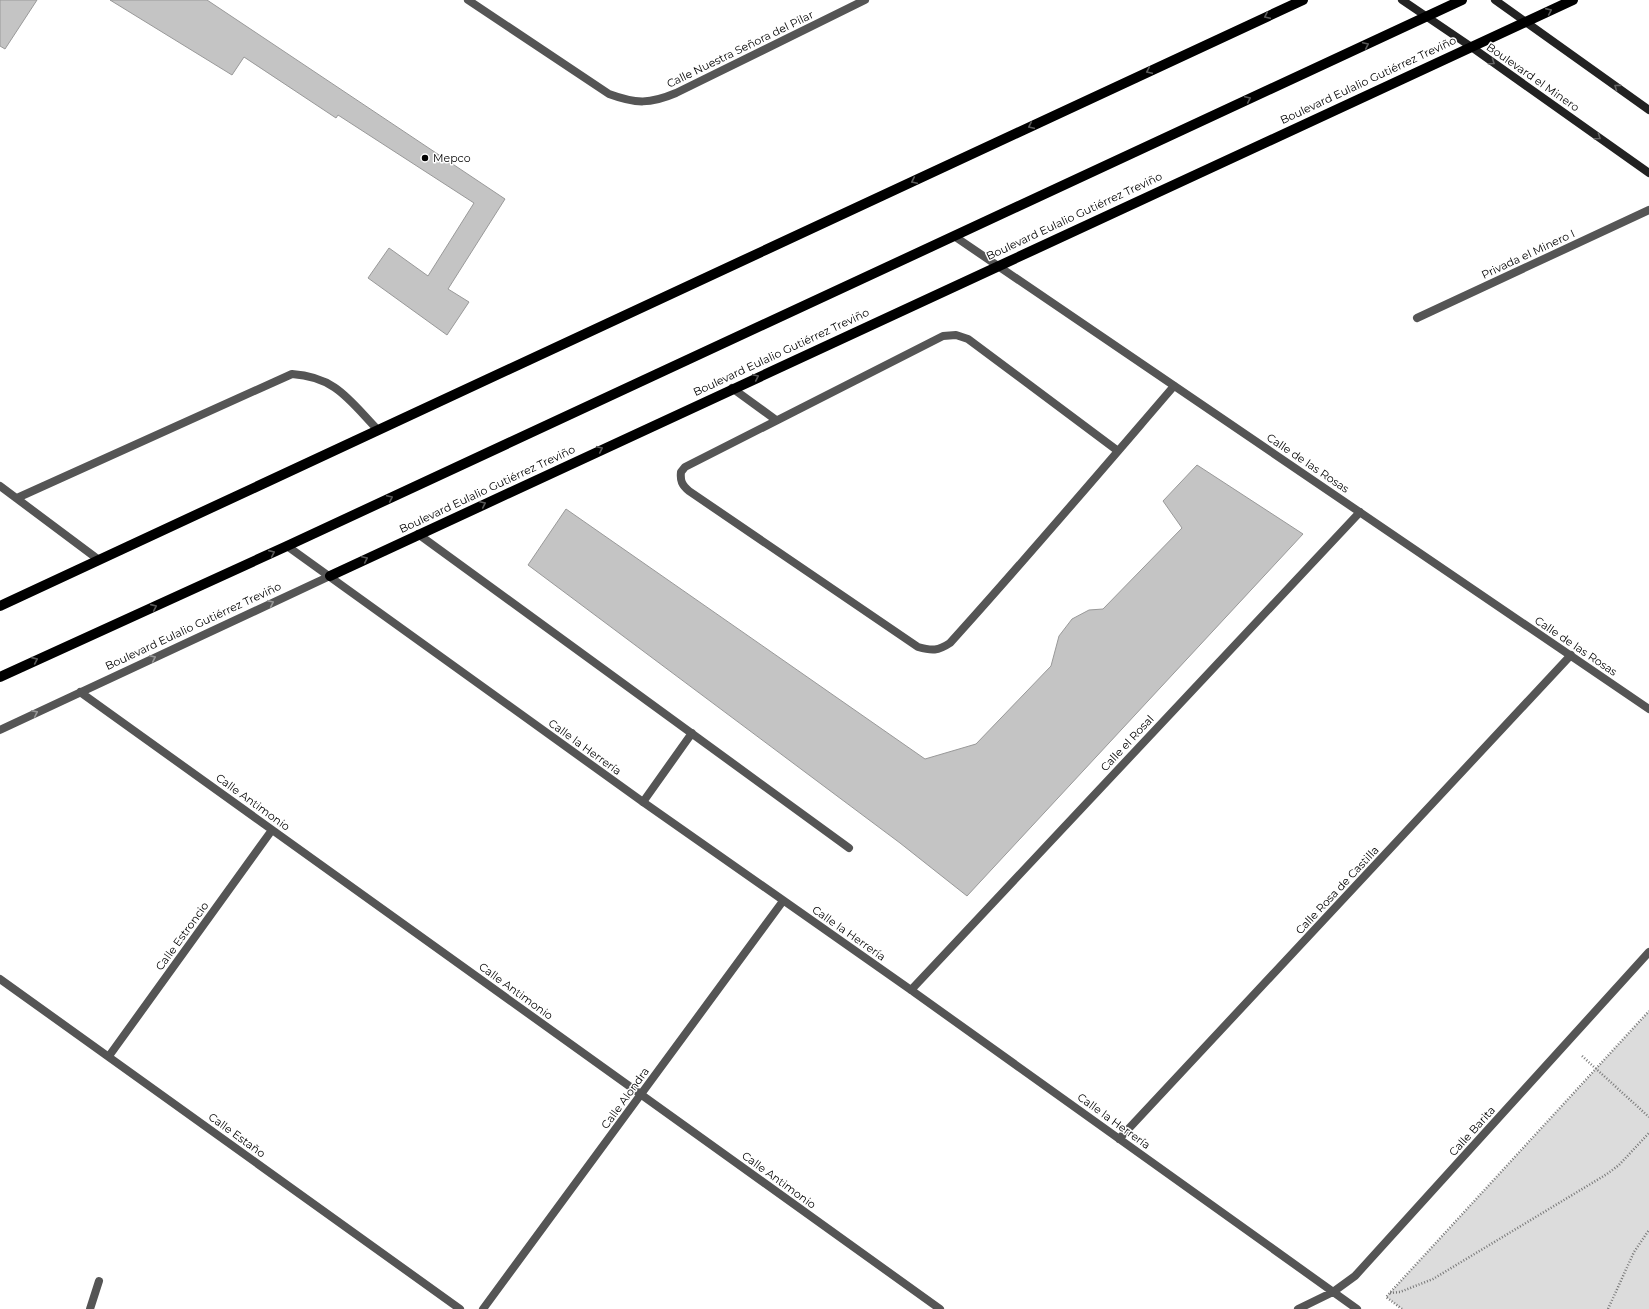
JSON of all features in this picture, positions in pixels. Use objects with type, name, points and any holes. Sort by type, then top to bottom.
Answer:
[{"type":"main road","points":[[0,606],[1303,0]]},
{"type":"main road","points":[[0,677],[287,546],[1462,0]]},
{"type":"main road","name":"Boulevard Eulalio Gutiérrez Treviño","points":[[330,576],[997,265],[1470,46],[1573,0]]},
{"type":"street","name":"Calle Nuestra Señora del Pilar","points":[[468,0],[609,94],[627,101],[643,102],[661,99],[676,93],[865,0]]},
{"type":"street","name":"Boulevard el Minero","points":[[1402,0],[1470,46],[1649,173]]},
{"type":"street","points":[[1495,0],[1649,110]]},
{"type":"street","name":"Privada el Minero I","points":[[1417,318],[1649,210]]},
{"type":"street","name":"Calle de las Rosas","points":[[954,236],[1649,709]]},
{"type":"street","points":[[1118,451],[977,345],[968,339],[956,335],[943,336],[685,467],[681,472],[683,485],[912,642],[930,651],[941,649],[950,643],[1003,584],[1118,451],[1174,386]]},
{"type":"street","points":[[17,498],[292,374],[308,376],[326,381],[344,395],[378,430]]},
{"type":"street","points":[[732,388],[776,420]]},
{"type":"street","points":[[0,486],[99,560]]},
{"type":"street","name":"Calle el Rosal","points":[[911,990],[1360,512]]},
{"type":"street","points":[[418,534],[849,848]]},
{"type":"street","name":"Calle la Herrería","points":[[287,546],[643,802],[911,990],[1357,1309]]},
{"type":"street","name":"Boulevard Eulalio Gutiérrez Treviño","points":[[0,730],[330,576]]},
{"type":"street","name":"Calle Rosa de Castilla","points":[[1119,1139],[1571,655]]},
{"type":"street","name":"Calle Antimonio","points":[[80,692],[940,1309]]},
{"type":"street","points":[[643,802],[692,733]]},
{"type":"street","name":"Calle Estroncio","points":[[109,1056],[272,830]]},
{"type":"street","name":"Calle Alondra","points":[[483,1309],[783,901]]},
{"type":"street","name":"Calle Barita","points":[[1298,1309],[1333,1292],[1355,1276],[1649,952]]},
{"type":"street","name":"Calle Estaño","points":[[0,979],[460,1309]]},
{"type":"street","points":[[90,1309],[99,1281]]},
{"type":"path","points":[[1402,1309],[1386,1297],[1649,1011]]},
{"type":"path","points":[[1567,1043],[1649,1117]]},
{"type":"path","points":[[1390,1293],[1400,1292],[1433,1279],[1483,1251],[1607,1174],[1633,1152],[1649,1133]]},
{"type":"path","points":[[1608,1309],[1634,1252],[1649,1230]]},
{"type":"shaded area","points":[[1649,1011],[1649,1309],[1402,1309],[1386,1297]]},
{"type":"building","points":[[0,0],[37,0],[5,49],[0,46]]},
{"type":"building","name":"Mepco","points":[[110,0],[207,0],[505,199],[448,289],[469,302],[447,335],[368,278],[389,248],[428,276],[474,203],[338,115],[336,118],[244,57],[232,75]]},
{"type":"building","points":[[1197,465],[1303,534],[967,896],[900,843],[528,565],[566,509],[925,759],[976,744],[1051,666],[1059,636],[1072,619],[1089,610],[1103,609],[1182,528],[1163,501]]},
{"type":"place","name":"Mepco","points":[[425,158]]}]
